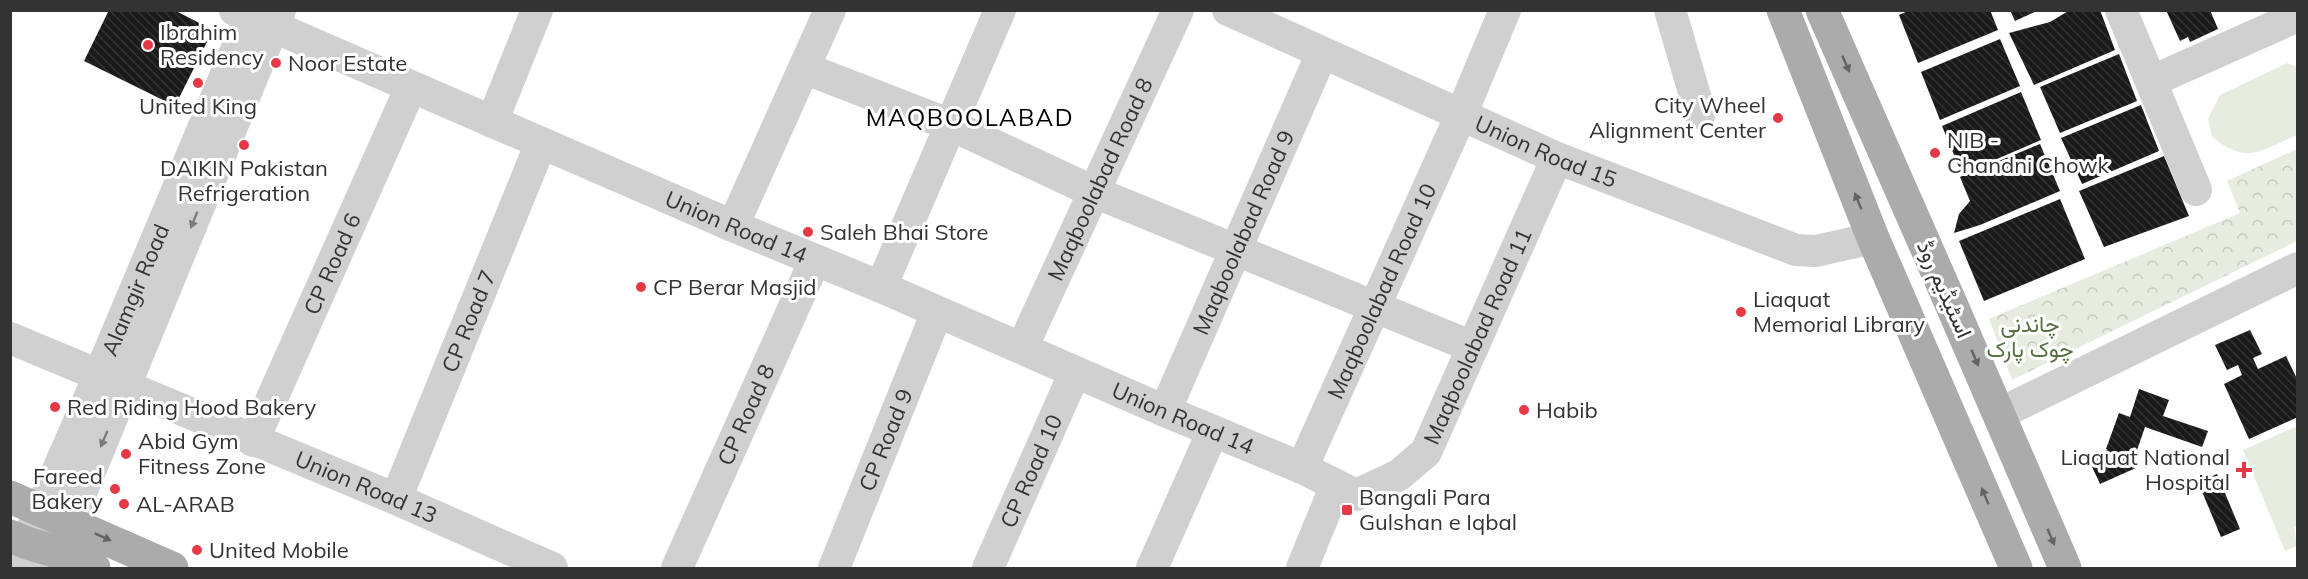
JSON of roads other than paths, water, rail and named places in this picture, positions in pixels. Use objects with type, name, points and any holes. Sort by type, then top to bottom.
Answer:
[{"type":"main road","name":"اسٹیڈیم روڈ","points":[[1782,10],[1873,238],[2016,568]]},
{"type":"main road","name":"اسٹیڈیم روڈ","points":[[1822,10],[2065,568]]},
{"type":"main road","points":[[40,509],[172,568]]},
{"type":"main road","points":[[30,554],[94,568]]},
{"type":"street","points":[[492,122],[537,10]]},
{"type":"street","points":[[733,226],[830,10]]},
{"type":"street","points":[[881,287],[1000,10]]},
{"type":"street","name":"Maqboolabad Road 8","points":[[1022,348],[1178,10]]},
{"type":"street","name":"Union Road 15","points":[[1228,10],[1557,158],[1796,250],[1816,251],[1873,238]]},
{"type":"street","name":"Maqboolabad Road 10","points":[[1302,468],[1461,115],[1504,10]]},
{"type":"street","points":[[1670,10],[1700,113]]},
{"type":"street","points":[[2121,10],[2196,190]]},
{"type":"street","name":"Union Road 14","points":[[258,15],[411,87],[1302,468],[1336,485]]},
{"type":"street","name":"Alamgir Road","points":[[30,554],[40,509],[112,381],[258,15]]},
{"type":"street","points":[[2151,81],[2298,16]]},
{"type":"street","name":"Maqboolabad Road 9","points":[[1165,411],[1322,53]]},
{"type":"street","points":[[804,68],[951,125],[1094,192],[1473,346]]},
{"type":"street","name":"CP Road 6","points":[[253,441],[411,87]]},
{"type":"street","name":"CP Road 7","points":[[396,499],[541,143]]},
{"type":"street","name":"Maqboolabad Road 11","points":[[1336,485],[1356,495],[1399,475],[1426,452],[1557,158]]},
{"type":"street","name":"CP Road 8","points":[[677,568],[815,260]]},
{"type":"street","points":[[1999,414],[2298,268]]},
{"type":"street","name":"CP Road 9","points":[[834,568],[937,312]]},
{"type":"street","name":"Union Road 13","points":[[10,338],[396,499],[552,568]]},
{"type":"street","name":"CP Road 10","points":[[988,568],[1075,372]]},
{"type":"street","points":[[1152,568],[1213,431]]},
{"type":"street","points":[[1302,568],[1336,485]]},
{"type":"place","name":"Ibrahim Residency","points":[[148,45]]},
{"type":"place","name":"Noor Estate","points":[[276,63]]},
{"type":"place","name":"United King","points":[[198,83]]},
{"type":"place","name":"City Wheel Alignment Center","points":[[1778,118]]},
{"type":"place","name":"DAIKIN Pakistan Refrigeration","points":[[244,145]]},
{"type":"place","name":"NIB - Chandni Chowk","points":[[1935,153]]},
{"type":"place","name":"Saleh Bhai Store","points":[[808,232]]},
{"type":"place","name":"CP Berar Masjid","points":[[641,287]]},
{"type":"place","name":"Liaquat Memorial Library","points":[[1741,312]]},
{"type":"place","name":"Red Riding Hood Bakery","points":[[55,407]]},
{"type":"place","name":"Habib","points":[[1524,410]]},
{"type":"place","name":"Abid Gym Fitness Zone","points":[[126,454]]},
{"type":"place","name":"Liaquat National Hospital","points":[[2244,470]]},
{"type":"place","name":"Fareed Bakery","points":[[115,489]]},
{"type":"place","name":"AL-ARAB","points":[[124,504]]},
{"type":"place","name":"Bangali Para Gulshan e Iqbal","points":[[1347,510]]},
{"type":"place","name":"United Mobile","points":[[197,550]]},
{"type":"district","name":"MAQBOOLABAD","points":[[970,117]]},
{"type":"park label","name":"چاندنی چوک پارک","points":[[2030,336]]}]
